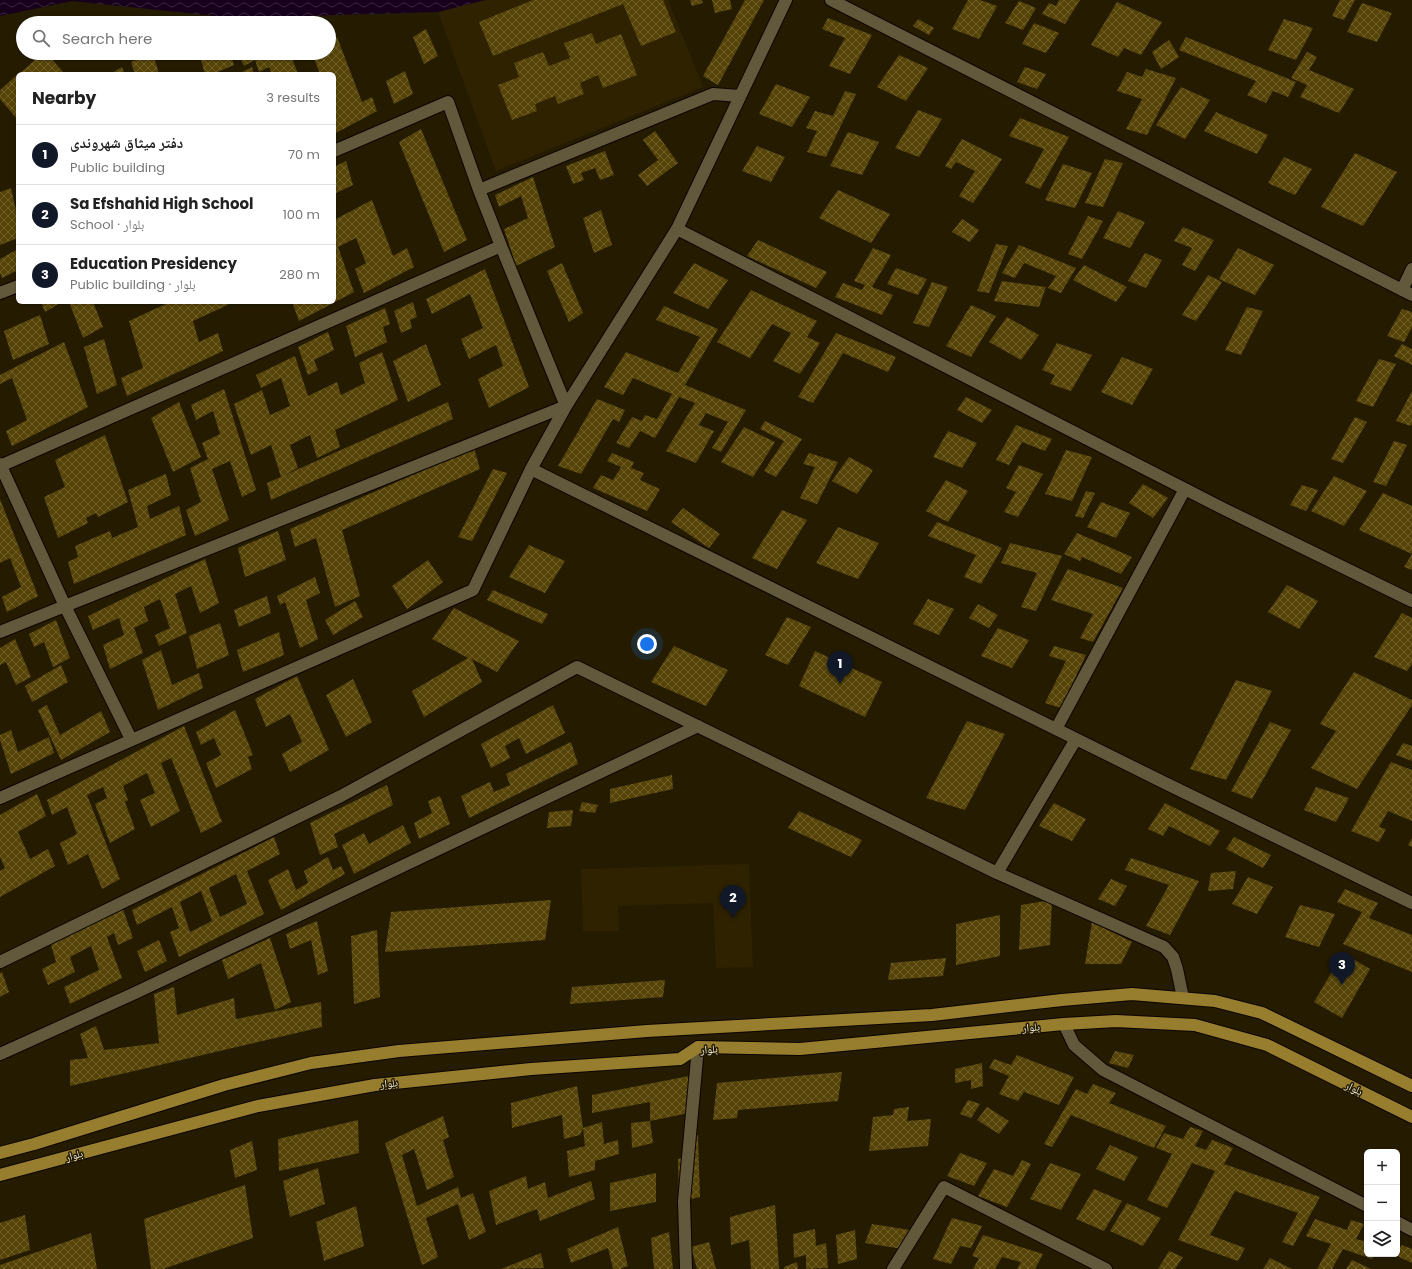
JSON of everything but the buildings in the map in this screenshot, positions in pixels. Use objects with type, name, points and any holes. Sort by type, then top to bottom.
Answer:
[{"type":"main road","name":"بلوار","points":[[0,1153],[34,1144],[224,1085],[311,1064],[399,1051],[647,1031],[932,1015],[1062,1000],[1132,994],[1215,1001],[1262,1013],[1412,1086]]},
{"type":"main road","points":[[932,1015],[934,1036]]},
{"type":"main road","name":"بلوار","points":[[0,1175],[258,1106],[375,1085],[531,1070],[680,1059],[698,1047],[800,1049],[1064,1024],[1116,1021],[1195,1025],[1267,1045],[1412,1116]]},
{"type":"street","points":[[0,798],[131,739],[473,590],[531,469],[566,406],[677,228],[786,0]]},
{"type":"street","points":[[831,0],[1407,292],[1412,269]]},
{"type":"street","points":[[479,190],[713,94],[740,96]]},
{"type":"street","points":[[336,149],[448,102],[479,190],[566,406]]},
{"type":"street","points":[[677,228],[1224,509],[1412,601]]},
{"type":"street","points":[[131,739],[65,606],[0,465],[501,246]]},
{"type":"street","points":[[0,293],[16,287]]},
{"type":"street","points":[[0,632],[566,406]]},
{"type":"street","points":[[531,469],[1167,784],[1412,903]]},
{"type":"street","points":[[1056,728],[1185,489]]},
{"type":"street","points":[[0,962],[341,796],[577,667],[997,873],[1164,948],[1173,957],[1183,998]]},
{"type":"street","points":[[0,1054],[135,993],[698,726]]},
{"type":"street","points":[[997,873],[1076,739]]},
{"type":"street","points":[[1064,1024],[1074,1045],[1103,1070],[1364,1204]]},
{"type":"street","points":[[686,1269],[684,1201],[698,1047]]},
{"type":"street","points":[[893,1269],[944,1187],[1106,1269]]},
{"type":"street","points":[[1400,1224],[1412,1230]]},
{"type":"shaded area","points":[[485,0],[668,0],[703,87],[496,171],[438,12]]},
{"type":"shaded area","points":[[749,864],[753,967],[716,968],[713,903],[618,906],[619,931],[583,931],[581,869]]},
{"type":"water","points":[[0,0],[485,0],[438,12],[303,16],[216,16],[72,1],[0,16]]},
{"type":"place","name":"دفتر میثاق شهروندی","points":[[840,684]]},
{"type":"place","name":"Sa Efshahid High School","points":[[733,918]]},
{"type":"place","name":"Education Presidency","points":[[1342,985]]}]
